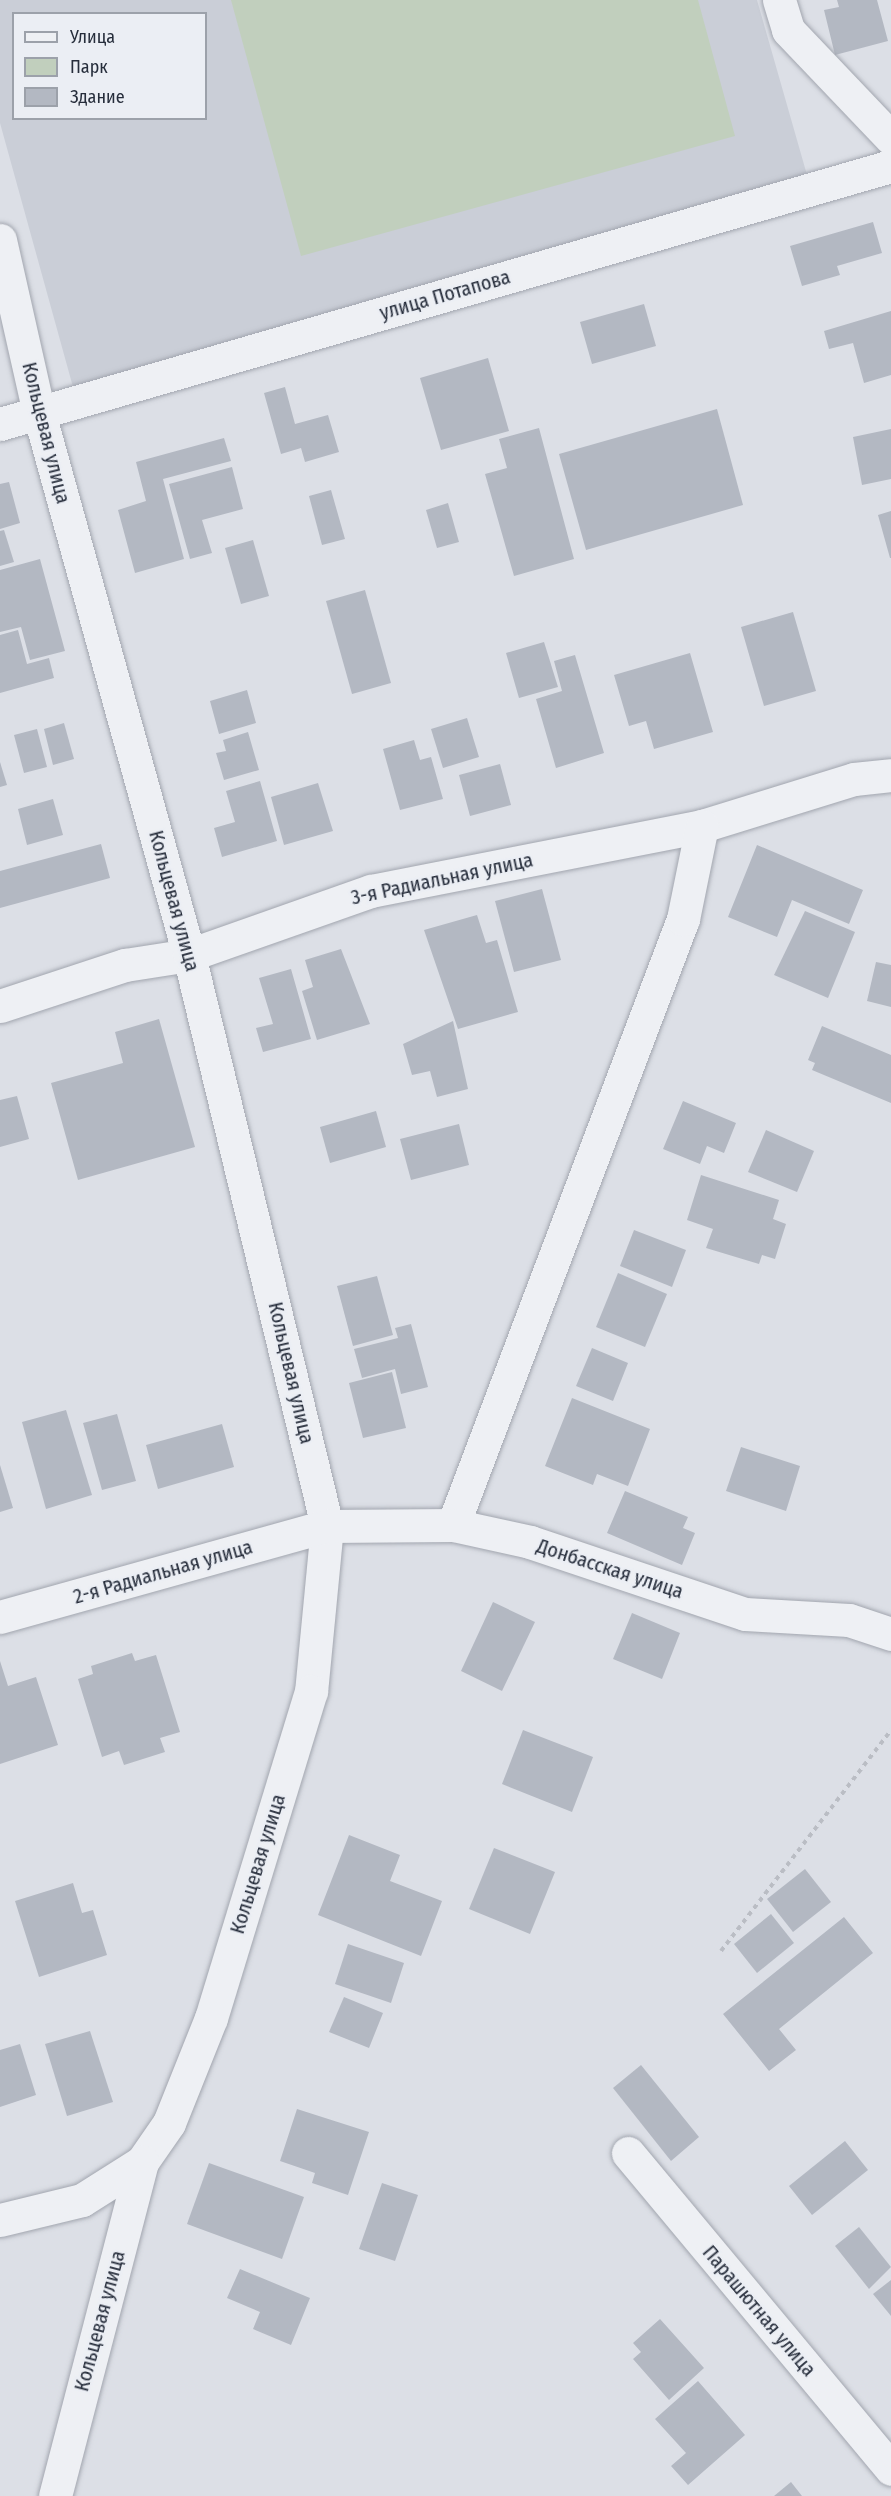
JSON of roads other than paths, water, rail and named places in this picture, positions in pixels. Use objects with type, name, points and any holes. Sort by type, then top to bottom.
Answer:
[{"type":"street","points":[[779,0],[788,30],[891,138]]},
{"type":"street","name":"улица Потапова","points":[[0,424],[891,166]]},
{"type":"street","name":"Кольцевая улица","points":[[0,240],[39,413],[189,955],[327,1526],[311,1691],[211,2018],[169,2123],[142,2162],[55,2496]]},
{"type":"street","name":"3-я Радиальная улица","points":[[0,1006],[125,965],[189,955],[371,891],[702,826],[854,779],[891,775]]},
{"type":"street","points":[[453,1525],[570,1225],[683,919],[702,826]]},
{"type":"street","name":"Донбасская улица","points":[[327,1526],[453,1525],[530,1542],[745,1614],[849,1620],[891,1634]]},
{"type":"street","name":"2-я Радиальная улица","points":[[0,1617],[327,1526]]},
{"type":"street","name":"Парашютная улица","points":[[628,2153],[891,2469]]},
{"type":"street","points":[[0,2220],[82,2200],[142,2162]]}]
